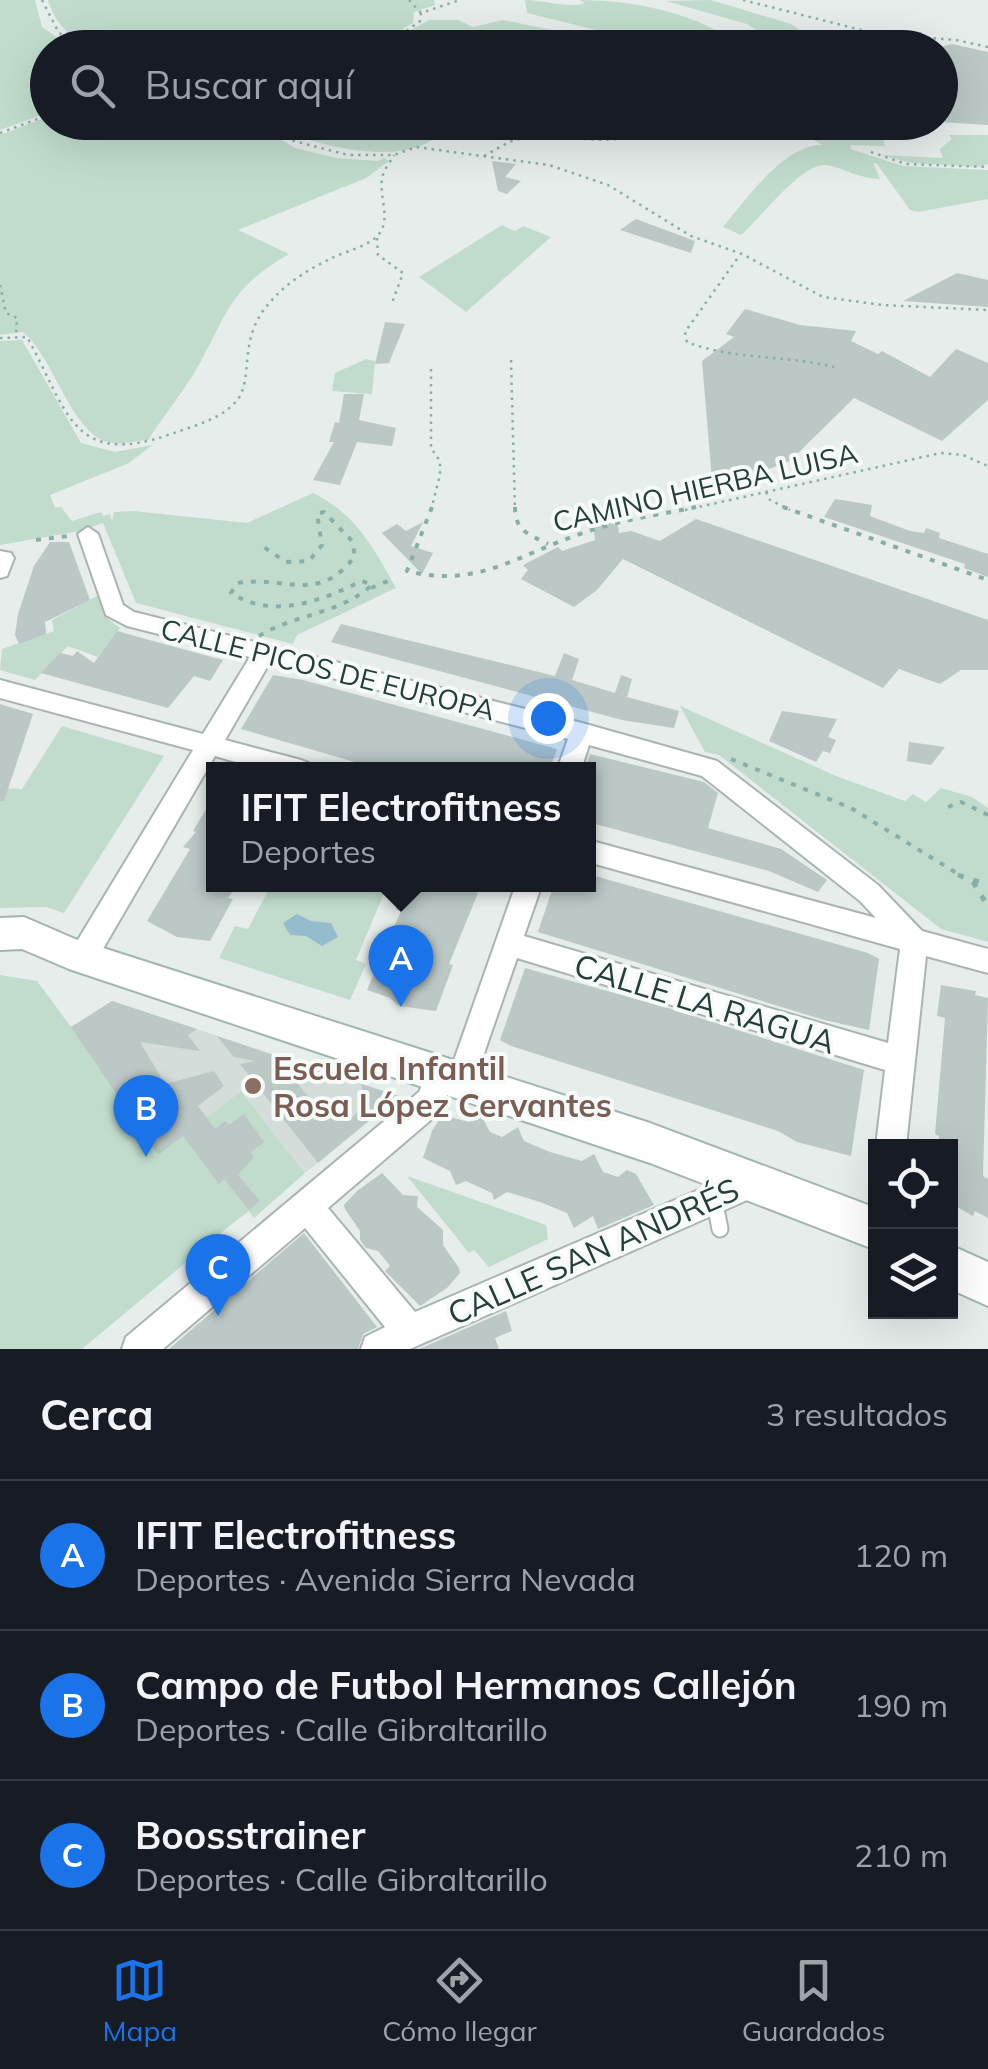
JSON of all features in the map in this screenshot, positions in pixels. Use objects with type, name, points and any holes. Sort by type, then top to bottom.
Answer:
[{"type":"main road","points":[[0,934],[24,934],[76,955],[451,1077],[755,1180],[874,1229]]},
{"type":"main road","points":[[0,955],[76,955]]},
{"type":"main road","points":[[958,1270],[988,1285]]},
{"type":"street","name":"CALLE PICOS DE EUROPA","points":[[83,534],[114,608],[127,618],[260,646],[709,768],[868,893],[914,941]]},
{"type":"street","points":[[0,558],[4,558],[0,571]]},
{"type":"street","points":[[76,955],[210,744],[260,646]]},
{"type":"street","points":[[0,689],[272,762]]},
{"type":"street","points":[[572,762],[582,732]]},
{"type":"street","points":[[596,854],[988,961]]},
{"type":"street","points":[[138,1349],[430,1102],[451,1077],[527,892]]},
{"type":"street","points":[[892,1139],[914,941]]},
{"type":"street","name":"CALLE LA RAGUA","points":[[508,944],[902,1061]]},
{"type":"street","name":"CALLE SAN ANDRÉS","points":[[377,1349],[410,1331],[717,1214],[755,1180]]},
{"type":"street","points":[[307,1206],[410,1331]]},
{"type":"path","points":[[42,0],[56,30]]},
{"type":"path","points":[[409,0],[421,12]]},
{"type":"path","points":[[421,12],[460,0]]},
{"type":"path","points":[[743,0],[861,30]]},
{"type":"path","points":[[408,30],[420,20],[421,12]]},
{"type":"path","points":[[958,40],[988,47]]},
{"type":"path","points":[[0,133],[30,122]]},
{"type":"path","points":[[290,140],[348,155],[394,155],[416,147],[579,173],[608,185],[691,236],[742,254],[823,297],[882,305],[988,310]]},
{"type":"path","points":[[484,156],[523,140]]},
{"type":"path","points":[[871,152],[906,164],[988,166]]},
{"type":"path","points":[[392,303],[403,273],[378,255],[378,238],[384,226],[382,177],[394,155]]},
{"type":"path","points":[[0,338],[28,338],[73,423],[90,442],[109,448],[148,444],[237,402],[243,391],[250,330],[269,302],[329,259],[378,238]]},
{"type":"path","points":[[737,259],[685,332],[686,342],[702,348],[798,358],[834,367]]},
{"type":"path","points":[[0,285],[6,313],[17,318],[16,337]]},
{"type":"path","points":[[511,360],[515,522],[522,531],[548,544]]},
{"type":"path","name":"CAMINO HIERBA LUISA","points":[[432,365],[431,448],[440,461],[440,475],[407,571],[433,581],[495,570],[548,544],[587,531],[940,452],[963,455],[988,466]]},
{"type":"path","points":[[766,492],[780,506],[988,580]]},
{"type":"path","points":[[262,546],[286,562],[306,562],[324,547],[326,537],[317,514],[324,512],[352,540],[355,556],[344,571],[322,584],[297,587],[252,580],[237,583],[231,593],[238,599],[272,607],[320,599],[362,581],[368,581],[371,588]]},
{"type":"path","points":[[36,540],[83,534]]},
{"type":"path","points":[[260,646],[276,622],[329,608],[395,578]]},
{"type":"path","points":[[719,756],[851,808],[973,882],[988,886]]},
{"type":"path","points":[[948,807],[961,802],[988,815]]},
{"type":"path","points":[[973,882],[988,906]]},
{"type":"path","points":[[980,895],[988,898]]},
{"type":"shaded area","name":"Escuela Infantil Rosa López Cervantes","points":[[112,1001],[399,1096],[305,1173],[241,1091],[177,1141],[91,1015]]},
{"type":"green space","points":[[0,0],[35,0],[46,30],[30,30],[30,119],[0,130]]},
{"type":"green space","points":[[48,0],[434,0],[435,5],[414,12],[413,23],[400,30],[66,30]]},
{"type":"green space","points":[[525,0],[573,5],[585,3],[579,0],[600,1],[665,11],[716,30],[596,30],[527,13]]},
{"type":"green space","points":[[711,0],[800,30],[756,30],[666,1]]},
{"type":"green space","points":[[429,20],[458,20],[473,27],[503,20],[552,30],[411,30]]},
{"type":"green space","points":[[30,124],[30,140],[282,140],[295,148],[336,158],[389,161],[366,178],[238,230],[289,254],[239,293],[193,375],[148,440],[113,443],[95,436],[84,425],[44,358],[23,332],[0,335],[0,135]]},
{"type":"green space","points":[[958,135],[988,135],[988,164],[978,167],[911,163],[881,155],[943,158],[940,149],[951,140],[958,140]]},
{"type":"green space","points":[[310,140],[431,140],[390,152]]},
{"type":"green space","points":[[813,140],[884,140],[885,146],[851,145],[850,149],[903,166],[988,170],[988,199],[918,212],[910,210],[877,164],[873,163],[880,179],[816,166],[794,182],[741,235],[723,227],[780,163],[808,147],[823,145]]},
{"type":"green space","points":[[502,225],[515,231],[523,226],[551,237],[466,312],[419,277]]},
{"type":"green space","points":[[22,340],[81,443],[115,452],[152,445],[129,463],[50,495],[55,508],[61,507],[72,521],[101,512],[103,516],[110,514],[112,521],[114,512],[133,511],[247,523],[313,493],[352,521],[396,588],[297,635],[293,644],[136,603],[103,523],[80,531],[0,545],[0,341]]},
{"type":"green space","points":[[366,359],[375,361],[372,394],[332,391],[335,373]]},
{"type":"green space","points":[[97,596],[108,619],[120,628],[98,657],[68,646],[35,680],[0,670],[2,649],[54,631],[52,620]]},
{"type":"green space","points":[[680,706],[836,776],[905,801],[913,794],[926,802],[941,788],[972,797],[988,808],[988,942],[941,929],[719,755],[705,752]]},
{"type":"green space","points":[[62,726],[164,756],[64,913],[46,907],[0,908],[0,788],[22,789]]},
{"type":"green space","points":[[267,892],[385,892],[356,960],[366,964],[350,1000],[219,958],[235,926],[248,929]]},
{"type":"green space","points":[[0,975],[37,981],[71,1027],[91,1015],[176,1141],[241,1091],[305,1173],[254,1218],[249,1211],[232,1224],[82,1349],[0,1349]]},
{"type":"green space","points":[[407,1176],[546,1225],[548,1239],[489,1267],[474,1250],[469,1253]]},
{"type":"water","points":[[297,914],[311,921],[331,923],[338,937],[322,946],[306,936],[290,935],[283,923]]},
{"type":"building","points":[[958,45],[988,52],[988,125],[958,123]]},
{"type":"building","points":[[492,161],[516,164],[505,177],[521,181],[507,194],[498,191]]},
{"type":"building","points":[[636,219],[695,241],[691,253],[620,230]]},
{"type":"building","points":[[957,273],[988,280],[988,307],[903,301]]},
{"type":"building","points":[[745,309],[800,325],[856,331],[851,341],[878,354],[882,351],[930,377],[956,349],[988,363],[988,400],[942,441],[854,398],[790,461],[739,480],[712,480],[702,361],[734,337],[726,334]]},
{"type":"building","points":[[385,322],[405,324],[389,363],[375,364]]},
{"type":"building","points":[[344,394],[364,394],[359,420],[396,428],[392,446],[357,442],[340,485],[313,480],[334,442],[329,442],[335,422],[339,423]]},
{"type":"building","points":[[835,499],[872,505],[870,516],[910,531],[924,533],[926,528],[940,533],[939,538],[988,554],[988,577],[964,568],[965,564],[824,517]]},
{"type":"building","points":[[592,516],[618,526],[619,533],[631,531],[660,541],[696,519],[988,620],[988,670],[961,670],[940,684],[899,669],[883,688],[623,559],[597,590],[574,607],[521,579],[528,570],[523,565],[558,547],[562,551],[595,540]]},
{"type":"building","points":[[423,522],[411,546],[433,553],[422,574],[382,533],[397,524],[406,531]]},
{"type":"building","points":[[50,542],[69,542],[90,600],[45,622],[46,634],[19,644],[15,635],[18,614],[34,566]]},
{"type":"building","points":[[341,624],[555,676],[564,653],[579,659],[572,680],[615,693],[621,675],[632,679],[627,697],[679,711],[674,728],[622,720],[331,642]]},
{"type":"building","points":[[117,631],[223,660],[210,681],[194,676],[168,708],[41,673],[60,653],[73,656],[77,651],[94,663]]},
{"type":"building","points":[[273,675],[557,749],[552,762],[354,762],[241,729]]},
{"type":"building","points":[[0,704],[33,714],[4,801],[0,801]]},
{"type":"building","points":[[782,711],[837,719],[828,737],[836,740],[830,753],[823,751],[816,762],[769,741]]},
{"type":"building","points":[[909,742],[945,747],[931,765],[907,761]]},
{"type":"building","points":[[590,754],[704,782],[718,793],[708,828],[781,849],[827,880],[818,892],[769,871],[596,824],[596,762],[588,762]]},
{"type":"building","points":[[206,809],[206,892],[232,892],[228,898],[233,899],[210,941],[177,937],[147,921],[190,849],[183,847],[196,832],[193,831]]},
{"type":"building","points":[[596,876],[868,953],[879,959],[869,1030],[824,1020],[538,932],[551,892],[596,892]]},
{"type":"building","points":[[401,892],[478,893],[449,964],[453,965],[436,1011],[399,1006],[390,998],[367,990],[401,911],[396,910]]},
{"type":"building","points":[[525,968],[864,1070],[851,1156],[797,1142],[778,1131],[500,1040]]},
{"type":"building","points":[[941,985],[976,991],[975,995],[988,998],[983,1176],[988,1179],[988,1218],[975,1211],[973,1216],[958,1208],[958,1139],[939,1139],[935,1134],[945,1018],[937,1016]]},
{"type":"building","points":[[112,1001],[197,1029],[188,1035],[200,1051],[140,1042],[165,1084],[214,1071],[224,1086],[198,1106],[215,1129],[244,1114],[264,1142],[251,1152],[254,1157],[238,1175],[260,1201],[249,1210],[224,1179],[219,1184],[183,1136],[158,1155],[71,1027]]},
{"type":"building","points":[[217,1036],[276,1056],[320,1112],[352,1118],[366,1102],[361,1084],[399,1096],[318,1163],[240,1064],[255,1061],[234,1057]]},
{"type":"building","points":[[442,1115],[469,1122],[481,1115],[490,1132],[502,1137],[518,1127],[524,1141],[582,1161],[594,1154],[603,1172],[618,1177],[627,1170],[636,1174],[654,1205],[598,1229],[593,1216],[574,1228],[567,1213],[540,1202],[507,1192],[494,1200],[492,1193],[466,1181],[456,1185],[450,1171],[423,1158]]},
{"type":"building","points":[[382,1173],[403,1195],[418,1196],[417,1207],[443,1230],[443,1245],[459,1268],[460,1273],[447,1288],[420,1306],[385,1271],[390,1266],[378,1251],[366,1248],[345,1209],[344,1205],[357,1191]]},
{"type":"building","points":[[304,1233],[377,1327],[363,1334],[358,1349],[169,1349]]},
{"type":"building","points":[[506,1311],[512,1331],[495,1338],[499,1349],[419,1349]]},
{"type":"place","name":"IFIT Electrofitness","points":[[401,1007]]},
{"type":"place","name":"Escuela Infantil Rosa López Cervantes","points":[[253,1086]]},
{"type":"place","name":"Campo de Futbol Hermanos Callejón","points":[[146,1157]]},
{"type":"place","name":"Boosstrainer","points":[[218,1316]]}]
